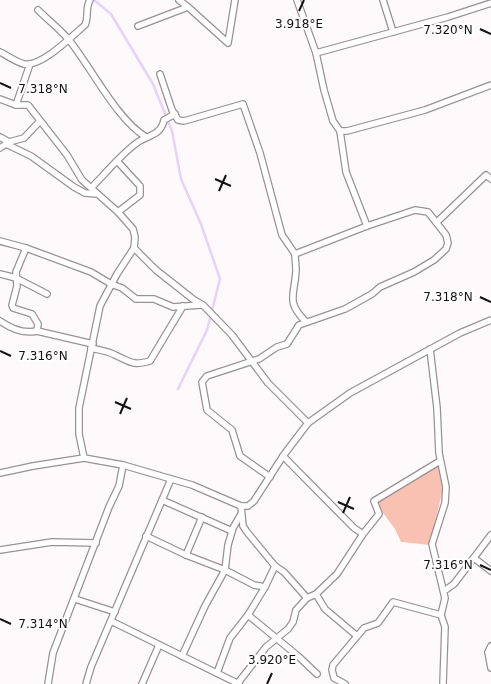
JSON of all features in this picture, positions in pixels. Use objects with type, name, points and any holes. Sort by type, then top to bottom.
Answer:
[{"type":"street","points":[[0,52],[15,61],[30,64],[39,62],[85,25],[88,19],[88,4],[90,0]]},
{"type":"street","points":[[179,0],[228,43],[235,0]]},
{"type":"street","points":[[297,0],[316,53],[331,113],[340,131],[346,172],[367,226]]},
{"type":"street","points":[[383,0],[393,32]]},
{"type":"street","points":[[316,53],[491,3]]},
{"type":"street","points":[[138,26],[188,7]]},
{"type":"street","points":[[38,10],[68,39],[125,119],[138,133],[146,137]]},
{"type":"street","points":[[16,104],[30,64]]},
{"type":"street","points":[[160,74],[178,120],[184,121],[243,104],[260,152],[282,235],[295,254],[296,270],[292,299],[296,312],[306,322]]},
{"type":"street","points":[[340,131],[347,131],[425,110],[491,85]]},
{"type":"street","points":[[0,99],[28,106],[67,155],[82,180],[118,212],[133,229],[136,237],[134,248],[111,284],[100,306],[79,408],[79,434],[84,458]]},
{"type":"street","points":[[92,187],[137,143],[146,137],[156,134],[163,127],[164,120],[175,114]]},
{"type":"street","points":[[0,148],[8,143],[24,138],[40,121]]},
{"type":"street","points":[[137,143],[138,133]]},
{"type":"street","points":[[0,136],[74,187],[85,193],[97,194]]},
{"type":"street","points":[[118,162],[140,186],[141,190],[140,195],[118,212]]},
{"type":"street","points":[[437,222],[486,175],[491,179]]},
{"type":"street","points":[[270,477],[240,456],[232,430],[207,410],[202,382],[206,376],[252,362],[287,344],[299,325],[345,309],[372,294],[380,287],[414,272],[434,260],[446,249],[448,243],[446,235],[428,212],[415,210],[367,226],[295,254]]},
{"type":"street","points":[[0,241],[26,248],[91,272],[122,288],[136,299],[154,299],[173,307],[203,305]]},
{"type":"street","points":[[26,248],[16,272],[17,286],[12,305],[13,308],[32,314],[38,324],[37,331]]},
{"type":"street","points":[[134,248],[156,270],[203,305],[232,335],[268,383],[308,423]]},
{"type":"street","points":[[0,274],[16,278],[47,294]]},
{"type":"street","points":[[0,321],[16,330],[37,331],[92,346],[114,354],[131,364],[138,364],[150,360],[183,306]]},
{"type":"street","points":[[0,473],[84,458],[123,465],[192,485],[241,506],[248,506],[254,502],[283,456],[308,423],[350,393],[460,333],[491,320]]},
{"type":"street","points":[[430,349],[437,408],[440,461],[446,487],[445,503],[432,544],[444,590],[441,616],[445,627],[443,684]]},
{"type":"street","points":[[283,456],[354,528],[363,534]]},
{"type":"street","points":[[111,621],[237,683],[266,647],[293,622],[296,610],[307,598],[316,594],[337,574],[363,534],[379,514],[374,501],[440,461]]},
{"type":"street","points":[[48,684],[53,653],[75,599],[108,507],[119,486],[123,465]]},
{"type":"street","points":[[86,684],[91,667],[171,479]]},
{"type":"street","points":[[162,500],[232,531]]},
{"type":"street","points":[[241,506],[243,526],[275,566],[284,572],[307,598]]},
{"type":"street","points":[[182,656],[202,612],[225,570],[232,531],[242,513]]},
{"type":"street","points":[[186,555],[202,517]]},
{"type":"street","points":[[444,590],[454,584],[491,535]]},
{"type":"street","points":[[146,536],[186,555],[225,570],[254,585],[265,587]]},
{"type":"street","points":[[0,550],[52,542],[96,543]]},
{"type":"street","points":[[474,558],[491,571]]},
{"type":"street","points":[[217,673],[230,638],[248,615],[275,566]]},
{"type":"street","points":[[316,594],[325,609],[357,636]]},
{"type":"street","points":[[75,599],[115,612]]},
{"type":"street","points":[[345,684],[334,678],[333,665],[364,628],[378,623],[393,602],[441,616]]},
{"type":"street","points":[[248,615],[317,674]]},
{"type":"street","points":[[142,684],[158,644]]},
{"type":"street","points":[[491,646],[488,652],[491,668]]},
{"type":"shaded area","points":[[439,464],[443,488],[430,545],[401,542],[395,529],[375,502]]},
{"type":"waterway","points":[[94,0],[111,14],[153,84],[172,131],[181,179],[201,224],[220,279],[207,330],[178,389]]}]
